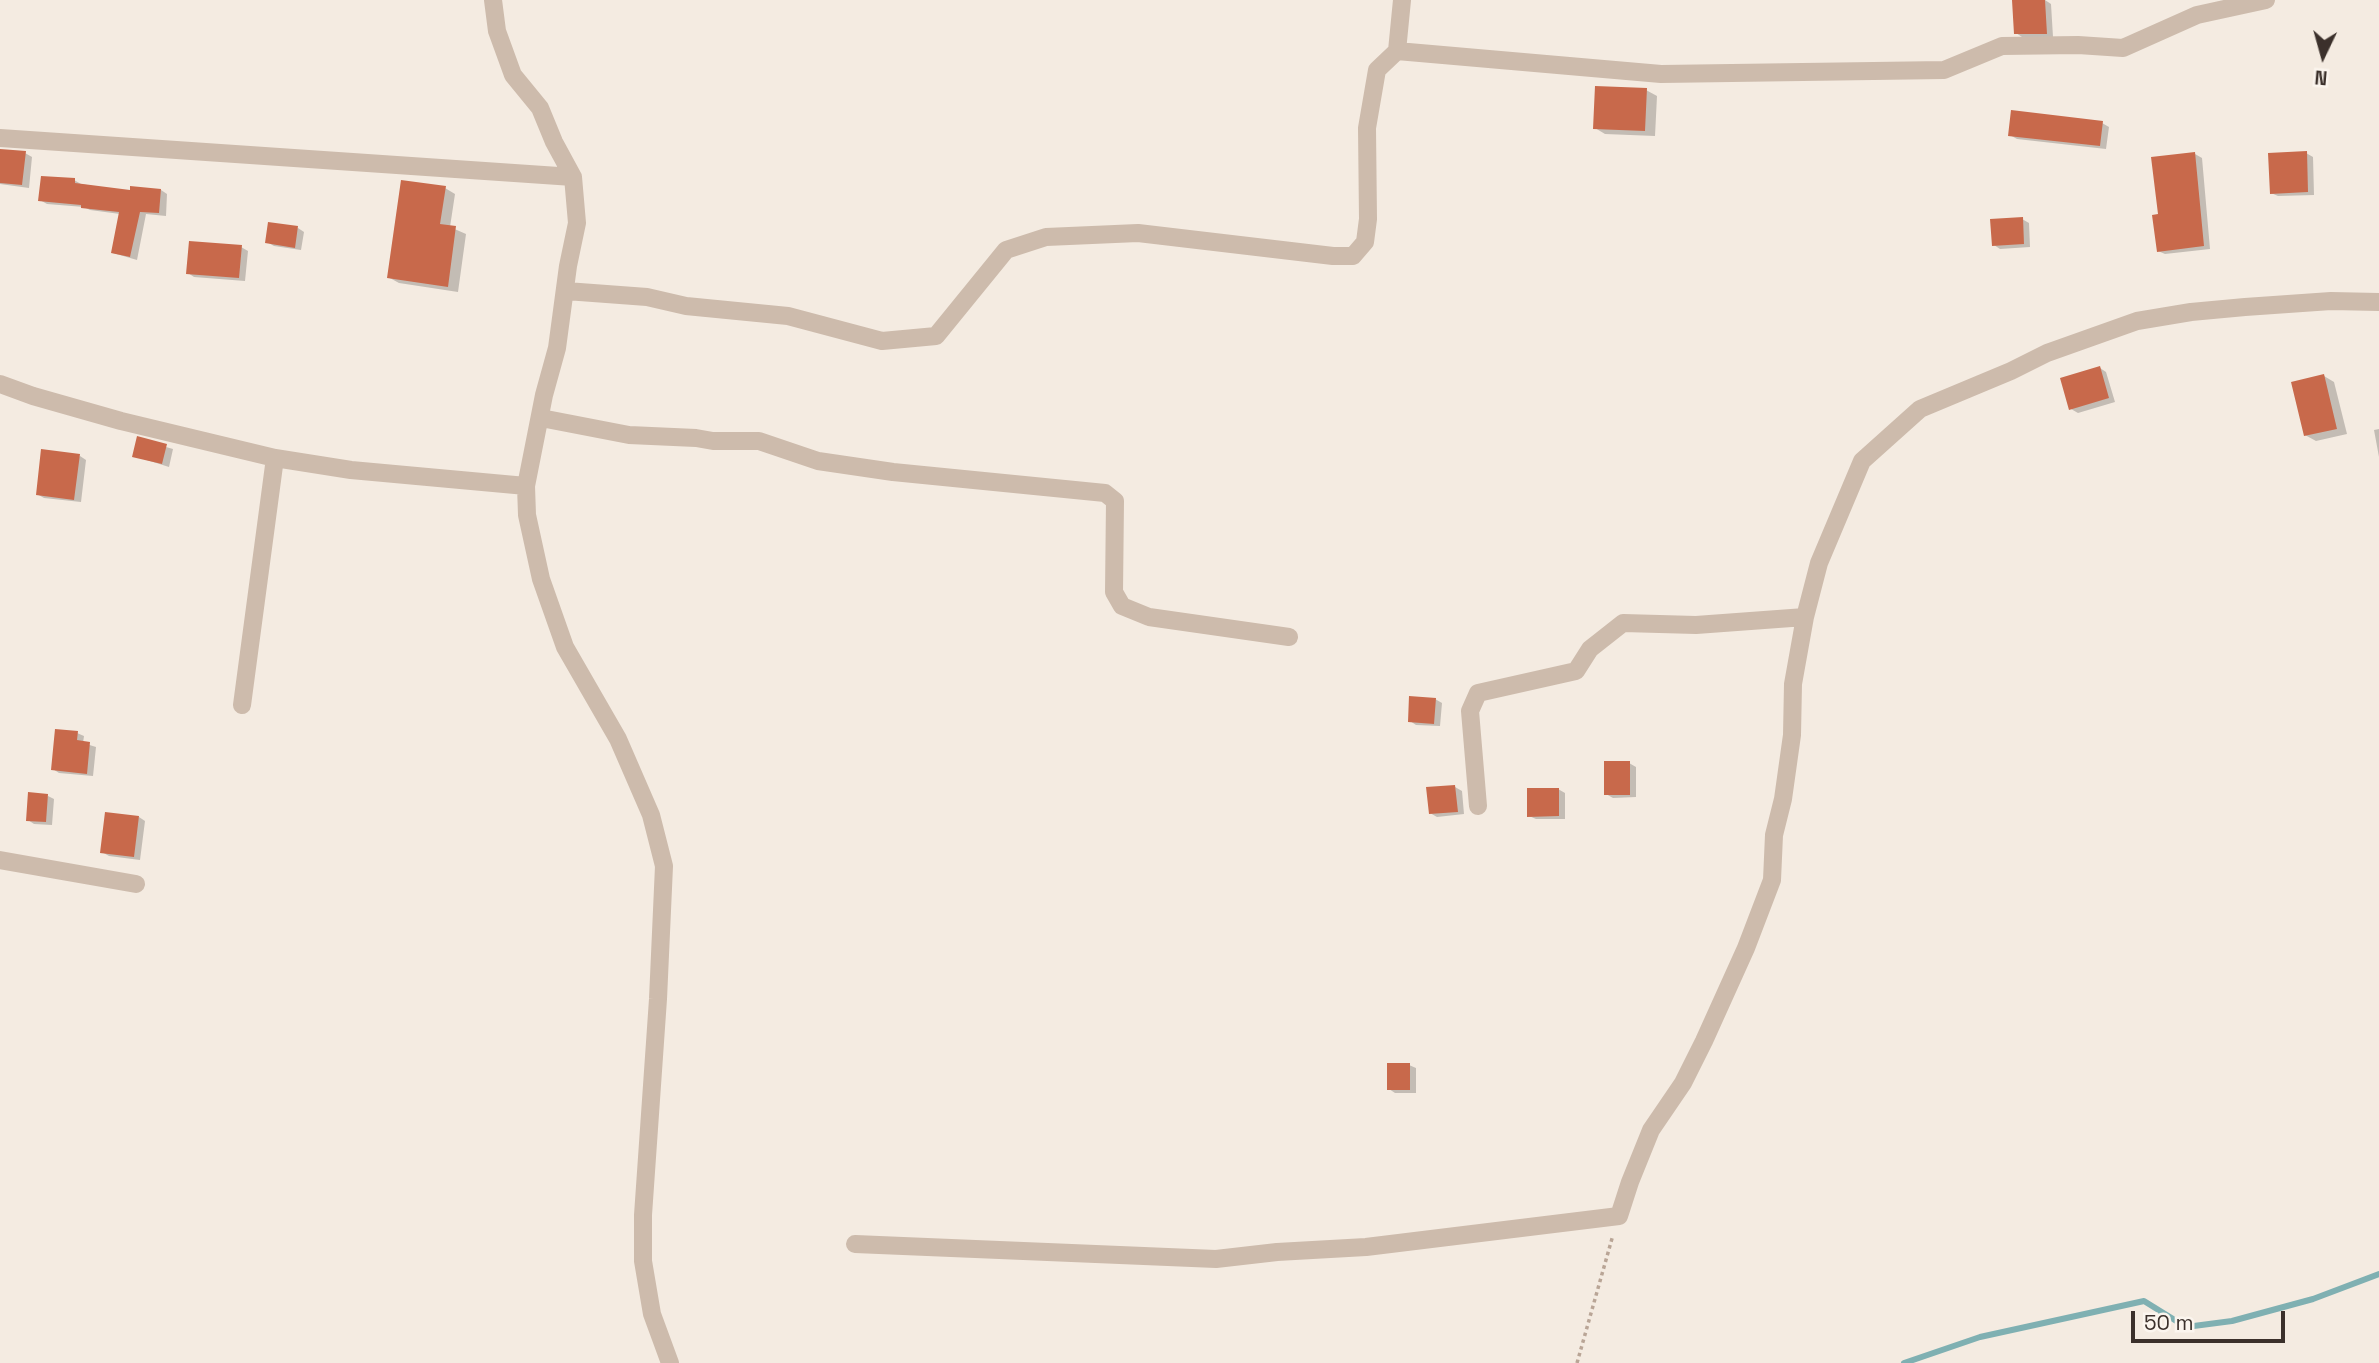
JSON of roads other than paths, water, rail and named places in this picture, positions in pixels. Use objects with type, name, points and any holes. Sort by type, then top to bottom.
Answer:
[{"type":"street","points":[[493,0],[497,31],[513,75],[540,108],[573,177],[577,223],[557,348],[544,395],[526,486],[527,514],[541,579],[565,647],[618,739],[651,815],[664,866],[643,1250],[652,1314],[670,1363]]},
{"type":"street","points":[[566,291],[647,297],[686,306],[788,316],[882,341],[936,336],[1006,250],[1046,237],[1138,233],[1333,256],[1353,256],[1365,242],[1368,219],[1367,128],[1377,70],[1397,51],[1402,0]]},
{"type":"street","points":[[1397,51],[1661,74],[1944,70],[2002,46],[2078,45],[2123,48],[2197,15],[2266,0]]},
{"type":"street","points":[[0,138],[573,177]]},
{"type":"street","points":[[855,1244],[1216,1259],[1278,1252],[1366,1248],[1619,1216],[1651,1130],[1683,1083],[1704,1041],[1746,948],[1772,880],[1774,835],[1787,774],[1792,735],[1793,684],[1805,617],[1819,563],[1862,461],[1920,409],[2047,353],[2137,321],[2190,312],[2245,307],[2331,301],[2379,302]]},
{"type":"street","points":[[0,384],[121,421],[275,458],[351,470],[526,486]]},
{"type":"street","points":[[541,418],[629,435],[688,437],[713,441],[759,441],[818,461],[893,472],[1105,494],[1115,501],[1114,592],[1122,606],[1149,617],[1289,637]]},
{"type":"street","points":[[242,705],[275,458]]},
{"type":"street","points":[[1478,806],[1470,711],[1478,693],[1576,671],[1590,649],[1623,623],[1696,625],[1805,617]]},
{"type":"street","points":[[0,860],[136,884]]},
{"type":"waterway","points":[[1904,1363],[1980,1337],[2144,1301],[2186,1327],[2232,1321],[2313,1299],[2379,1274]]}]
